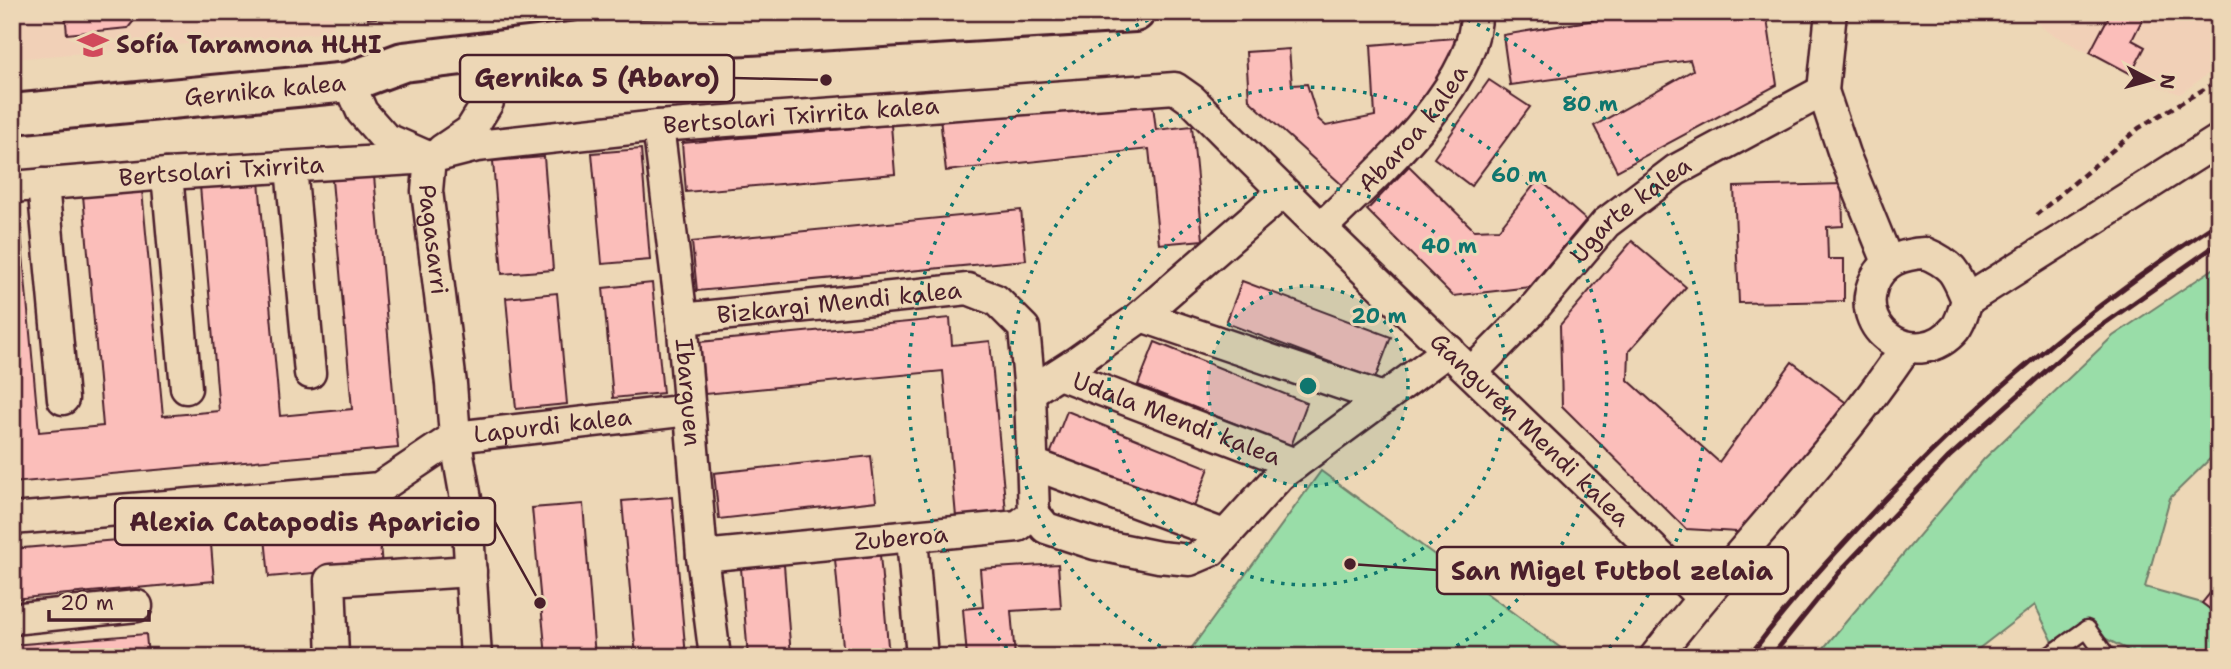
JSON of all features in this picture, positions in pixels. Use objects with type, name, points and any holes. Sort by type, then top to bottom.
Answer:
[{"type":"main road","points":[[1014,16],[1135,12]]},
{"type":"main road","name":"Gernika kalea","points":[[12,114],[349,82],[403,62],[579,41],[750,35],[1014,16]]},
{"type":"street","name":"Abaroa kalea","points":[[1321,228],[1395,156],[1440,101],[1467,59],[1476,12]]},
{"type":"street","points":[[1831,12],[1823,91],[1844,154],[1888,262]]},
{"type":"street","points":[[430,158],[470,131],[488,102],[489,51]]},
{"type":"street","name":"Pagasarri","points":[[349,82],[362,112],[385,138],[430,158],[427,191],[455,437],[466,499],[476,657]]},
{"type":"street","name":"Ganguren Mendi kalea","points":[[1174,88],[1192,100],[1283,192],[1472,372],[1701,597]]},
{"type":"street","name":"Bertsolari Txirrita kalea","points":[[430,158],[477,146],[658,126],[1174,88]]},
{"type":"street","name":"Ugarte kalea","points":[[1472,372],[1530,314],[1606,223],[1676,170],[1823,91]]},
{"type":"street","name":"Ibarguen","points":[[658,126],[682,318],[702,556],[715,657]]},
{"type":"street","points":[[1967,300],[1956,273],[1942,260],[1925,253],[1906,254],[1888,262],[1876,276],[1870,293],[1870,311],[1877,327],[1889,340],[1906,347],[1925,348],[1943,341],[1956,328],[1967,300],[2219,140]]},
{"type":"street","name":"Bertsolari Txirrita","points":[[12,187],[167,174],[430,158]]},
{"type":"street","points":[[291,167],[310,373]]},
{"type":"street","points":[[167,174],[186,388]]},
{"type":"street","points":[[43,184],[63,399]]},
{"type":"street","name":"Udala Mendi kalea","points":[[1030,392],[1140,316],[1283,192]]},
{"type":"street","name":"Bizkargi Mendi kalea","points":[[682,318],[968,289],[996,300],[1024,328],[1030,392]]},
{"type":"street","points":[[1140,316],[1382,398]]},
{"type":"street","points":[[1655,657],[1701,597],[1867,405],[1906,347]]},
{"type":"street","points":[[1030,392],[1034,514],[1046,528],[1095,544],[1189,560],[1210,551],[1280,475],[1449,350]]},
{"type":"street","name":"Udala Mendi kalea","points":[[1059,374],[1295,464]]},
{"type":"street","name":"Lapurdi kalea","points":[[12,519],[379,488],[455,437],[690,411]]},
{"type":"street","points":[[1032,459],[1224,535]]},
{"type":"street","name":"Zuberoa","points":[[702,556],[1018,526],[1034,514]]},
{"type":"street","points":[[912,538],[922,657]]},
{"type":"street","points":[[333,657],[330,580],[471,571]]},
{"type":"street","points":[[12,619],[137,606]]},
{"type":"lane","points":[[2048,657],[2087,629],[2107,657]]},
{"type":"path","points":[[2032,260],[2018,228],[2045,209],[2139,128],[2219,80]]},
{"type":"shaded area","name":"Sofía Taramona HLHI","points":[[12,12],[332,12],[333,32],[12,59]]},
{"type":"shaded area","points":[[2023,12],[2219,12],[2219,66],[2180,94],[2141,80],[2048,32]]},
{"type":"green space","points":[[2219,265],[2219,450],[2170,498],[2145,587],[2202,603],[2219,616],[2219,657],[2132,657],[2126,649],[2087,629],[2057,650],[2035,605],[1968,657],[1816,657],[1984,459],[2113,336]]},
{"type":"green space","points":[[1321,471],[1573,657],[1185,657]]},
{"type":"building","points":[[65,12],[141,12],[128,28],[67,34]]},
{"type":"building","points":[[223,12],[266,12],[267,15],[224,18]]},
{"type":"building","points":[[368,12],[429,12],[368,19]]},
{"type":"building","points":[[1643,12],[1766,12],[1777,85],[1617,171],[1594,126],[1693,70],[1690,60],[1510,85],[1503,35]]},
{"type":"building","points":[[2111,12],[2146,12],[2132,40],[2145,47],[2131,74],[2090,52]]},
{"type":"building","points":[[1454,38],[1458,63],[1352,194],[1249,100],[1246,52],[1289,49],[1292,85],[1307,84],[1318,119],[1326,126],[1375,116],[1371,45]]},
{"type":"building","points":[[1489,80],[1530,107],[1471,186],[1434,158]]},
{"type":"building","points":[[1152,97],[1156,130],[1192,126],[1203,240],[1159,244],[1149,149],[946,171],[940,118]]},
{"type":"building","points":[[891,125],[895,174],[686,192],[682,143]]},
{"type":"building","points":[[641,149],[650,260],[602,264],[592,153]]},
{"type":"building","points":[[544,157],[553,270],[502,274],[493,161]]},
{"type":"building","points":[[1409,166],[1474,230],[1499,229],[1539,179],[1586,220],[1530,287],[1453,296],[1367,210]]},
{"type":"building","points":[[374,176],[398,448],[12,483],[12,201],[18,201],[39,432],[103,426],[83,195],[142,190],[163,416],[219,411],[200,186],[259,181],[280,416],[352,409],[332,180]]},
{"type":"building","points":[[1842,184],[1843,226],[1827,227],[1828,259],[1844,259],[1844,301],[1739,303],[1734,187]]},
{"type":"building","points":[[1021,210],[1026,260],[697,291],[692,242]]},
{"type":"building","points":[[1632,241],[1686,287],[1629,351],[1628,380],[1719,462],[1792,362],[1849,405],[1755,533],[1686,529],[1562,406],[1560,325]]},
{"type":"building","points":[[1242,281],[1391,337],[1375,379],[1226,323]]},
{"type":"building","points":[[652,283],[663,393],[613,398],[603,288]]},
{"type":"building","points":[[557,293],[567,404],[516,409],[506,298]]},
{"type":"building","points":[[950,318],[952,345],[990,341],[1006,512],[956,517],[943,371],[705,394],[700,342]]},
{"type":"building","points":[[1155,342],[1307,403],[1291,446],[1138,385]]},
{"type":"building","points":[[1067,411],[1209,468],[1192,512],[1050,455]]},
{"type":"building","points":[[871,456],[876,501],[719,519],[714,473]]},
{"type":"building","points":[[672,497],[686,657],[636,657],[622,501]]},
{"type":"building","points":[[583,504],[595,657],[546,657],[532,508]]},
{"type":"building","points":[[378,518],[382,567],[269,577],[264,528]]},
{"type":"building","points":[[210,532],[214,581],[12,599],[12,549]]},
{"type":"building","points":[[880,555],[889,657],[844,657],[835,559]]},
{"type":"building","points":[[1058,564],[1061,608],[1011,611],[1015,657],[967,657],[963,609],[983,607],[980,569]]},
{"type":"building","points":[[784,565],[791,657],[748,657],[741,568]]},
{"type":"building","points":[[2219,582],[2219,616],[2202,603]]},
{"type":"building","points":[[146,634],[148,657],[12,657],[12,645]]},
{"type":"railway","points":[[1749,657],[1848,539],[1977,409],[2070,329],[2168,256],[2219,222]]},
{"type":"railway","points":[[1771,657],[1843,568],[1949,457],[2078,342],[2219,243]]},
{"type":"place","name":"Sofía Taramona HLHI","points":[[93,45]]},
{"type":"place","name":"Gernika 5 (Abaro)","points":[[826,80]]},
{"type":"place","name":"San Migel Futbol zelaia","points":[[1350,564]]},
{"type":"place","name":"Alexia Catapodis Aparicio","points":[[540,603]]}]
